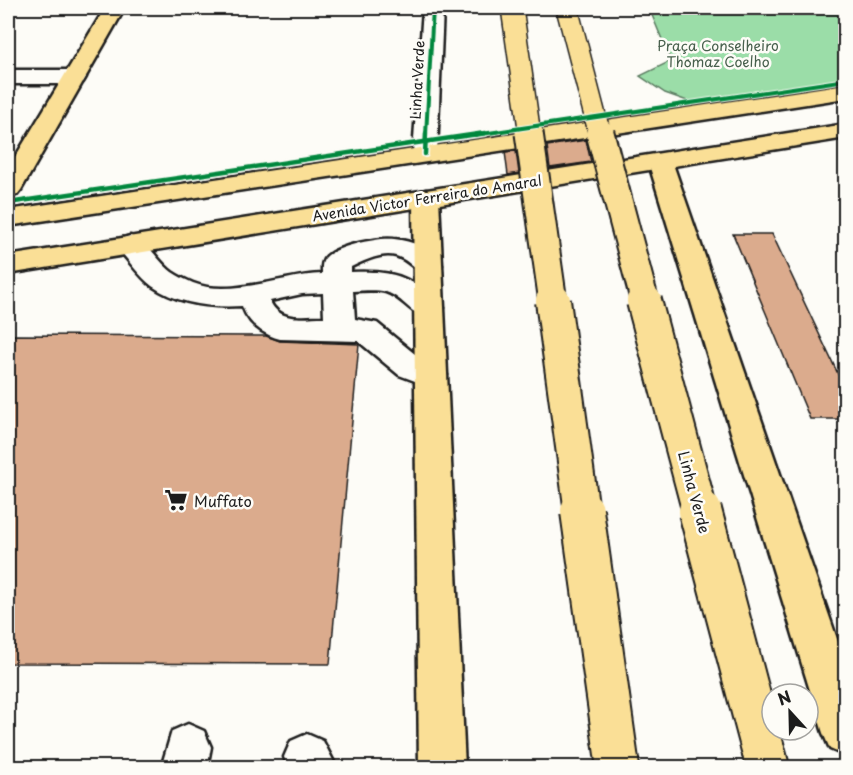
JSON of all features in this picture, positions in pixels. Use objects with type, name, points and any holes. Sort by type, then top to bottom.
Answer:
[{"type":"main road","points":[[8,190],[115,8]]},
{"type":"main road","points":[[512,8],[618,768]]},
{"type":"main road","name":"Linha Verde","points":[[567,8],[768,768]]},
{"type":"main road","points":[[8,218],[846,91]]},
{"type":"main road","name":"Avenida Victor Ferreira do Amaral","points":[[8,265],[846,131]]},
{"type":"main road","points":[[660,161],[846,733]]},
{"type":"main road","points":[[426,198],[442,768]]},
{"type":"street","name":"Linha Verde","points":[[425,154],[433,8]]},
{"type":"street","points":[[11,70],[75,77]]},
{"type":"street","points":[[142,244],[182,271],[212,286],[338,273],[394,284],[429,308]]},
{"type":"street","points":[[142,244],[161,278],[183,290],[200,295],[225,297],[253,295],[302,284],[338,273],[360,252],[394,246],[416,253],[428,265]]},
{"type":"street","points":[[338,273],[340,328]]},
{"type":"street","points":[[253,295],[260,314],[280,328],[340,328],[366,331],[410,367],[431,375]]},
{"type":"green space","name":"Praça Conselheiro Thomaz Coelho","points":[[649,8],[845,8],[845,79],[693,103],[665,93],[640,76],[671,61]]},
{"type":"building","points":[[586,140],[591,162],[550,168],[547,146]]},
{"type":"building","points":[[516,151],[519,173],[508,175],[505,152]]},
{"type":"building","points":[[733,234],[772,234],[846,391],[846,419],[810,419]]},
{"type":"building","name":"Muffato","points":[[8,335],[266,336],[280,341],[359,344],[330,664],[8,663]]},
{"type":"cycle path","points":[[425,154],[433,8]]},
{"type":"cycle path","points":[[8,203],[846,80]]},
{"type":"place","name":"Muffato","points":[[176,500]]}]
